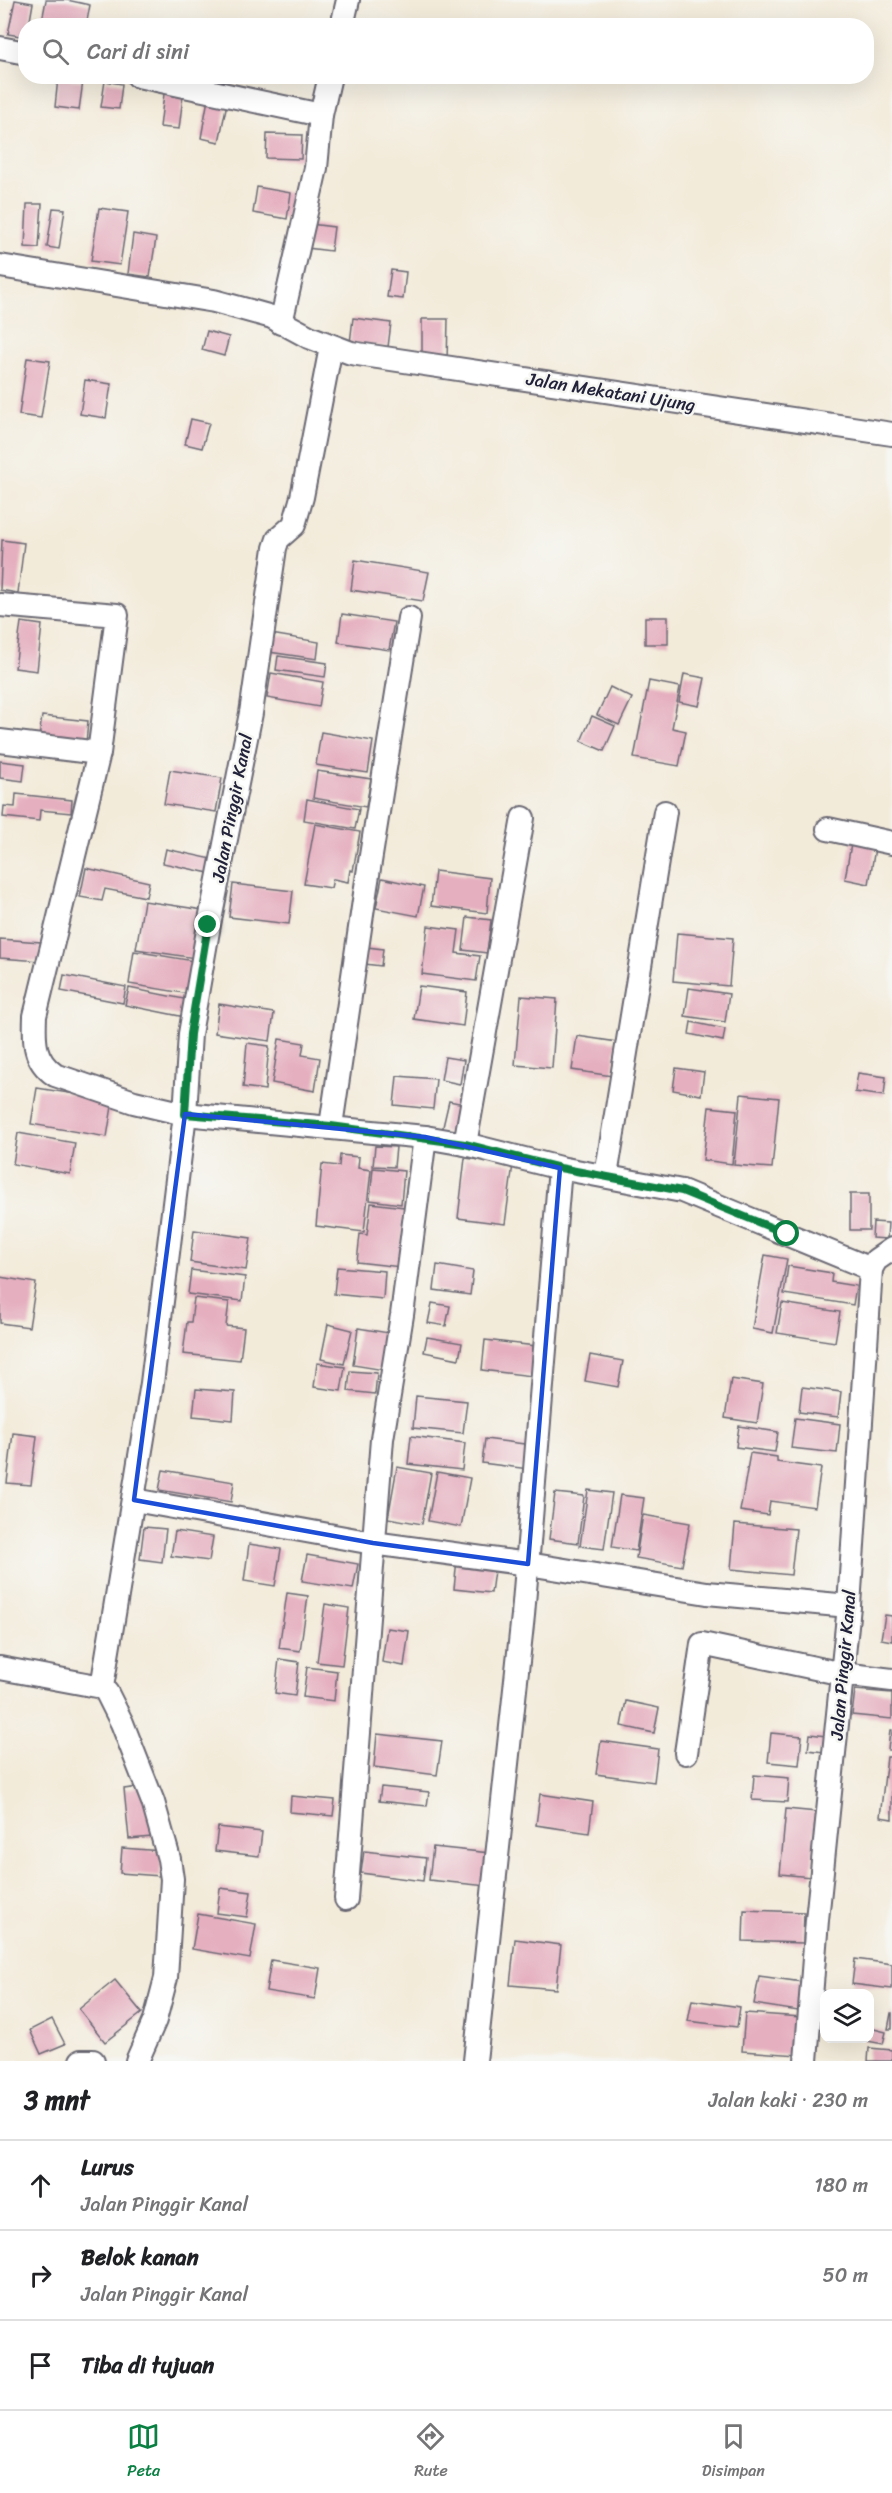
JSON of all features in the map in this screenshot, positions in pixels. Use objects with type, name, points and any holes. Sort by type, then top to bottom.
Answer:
[{"type":"street","points":[[344,18],[348,0]]},
{"type":"street","points":[[0,48],[18,51]]},
{"type":"street","points":[[176,84],[321,115]]},
{"type":"street","points":[[281,323],[316,168],[321,115],[328,84]]},
{"type":"street","name":"Jalan Mekatani Ujung","points":[[0,266],[214,301],[272,317],[331,347],[351,353],[892,434]]},
{"type":"street","name":"Jalan Pinggir Kanal","points":[[102,1687],[152,1383],[185,1114],[190,1034],[208,925],[251,713],[275,548],[278,539],[294,525],[331,347]]},
{"type":"street","points":[[0,605],[117,615],[99,753],[35,1016],[34,1048],[46,1069],[55,1075],[134,1102],[185,1114],[331,1126],[426,1137],[465,1144],[560,1168],[682,1191],[871,1269],[876,1260],[892,1249]]},
{"type":"street","points":[[331,1126],[409,618]]},
{"type":"street","points":[[0,741],[99,753]]},
{"type":"street","points":[[606,1176],[665,812]]},
{"type":"street","points":[[465,1144],[523,818]]},
{"type":"street","points":[[828,829],[892,843]]},
{"type":"street","points":[[346,1899],[382,1439],[402,1315],[426,1137]]},
{"type":"street","points":[[475,2061],[528,1564],[560,1168]]},
{"type":"street","name":"Jalan Pinggir Kanal","points":[[806,2061],[817,1920],[849,1606],[871,1269]]},
{"type":"street","points":[[134,1500],[373,1543],[528,1564],[707,1593],[849,1606]]},
{"type":"street","points":[[686,1754],[702,1644],[843,1674],[892,1680]]},
{"type":"street","points":[[0,1668],[102,1687],[122,1723],[153,1802],[169,1858],[172,1879],[166,1978],[155,2020],[137,2061]]},
{"type":"street","points":[[81,2061],[93,2061]]},
{"type":"highlighted area","points":[[185,1114],[425,1137],[560,1168],[528,1564],[373,1543],[134,1500]]},
{"type":"building","points":[[15,0],[33,3],[30,18],[18,18],[18,36],[8,34]]},
{"type":"building","points":[[46,0],[67,0],[90,5],[88,18],[43,18]]},
{"type":"building","points":[[57,84],[83,84],[79,110],[55,107]]},
{"type":"building","points":[[105,84],[122,84],[119,109],[101,107]]},
{"type":"building","points":[[164,94],[183,96],[179,129],[160,127]]},
{"type":"building","points":[[208,99],[227,103],[219,142],[201,138]]},
{"type":"building","points":[[267,134],[302,135],[301,159],[266,158]]},
{"type":"building","points":[[257,187],[291,193],[287,219],[253,213]]},
{"type":"building","points":[[27,204],[42,204],[39,248],[25,247]]},
{"type":"building","points":[[53,208],[65,209],[59,249],[47,247]]},
{"type":"building","points":[[99,208],[128,212],[120,265],[91,261]]},
{"type":"building","points":[[310,224],[334,227],[331,251],[307,248]]},
{"type":"building","points":[[133,234],[156,238],[150,277],[128,274]]},
{"type":"building","points":[[391,270],[406,272],[403,299],[387,297]]},
{"type":"building","points":[[353,318],[391,323],[388,347],[350,343]]},
{"type":"building","points":[[422,319],[448,319],[447,363],[422,363]]},
{"type":"building","points":[[207,331],[229,337],[224,356],[202,350]]},
{"type":"building","points":[[27,358],[50,361],[41,418],[19,415]]},
{"type":"building","points":[[85,380],[111,384],[106,418],[80,414]]},
{"type":"building","points":[[191,419],[209,423],[202,448],[185,444]]},
{"type":"building","points":[[2,540],[24,543],[18,593],[0,590]]},
{"type":"building","points":[[355,560],[429,572],[423,601],[351,590]]},
{"type":"building","points":[[342,614],[394,622],[389,650],[338,642]]},
{"type":"building","points":[[645,617],[668,617],[668,644],[645,644]]},
{"type":"building","points":[[21,622],[42,625],[37,671],[15,668]]},
{"type":"building","points":[[271,634],[319,642],[317,659],[269,652]]},
{"type":"building","points":[[278,656],[327,663],[325,677],[276,670]]},
{"type":"building","points":[[271,673],[323,682],[319,707],[267,698]]},
{"type":"building","points":[[684,674],[705,678],[699,706],[679,702]]},
{"type":"building","points":[[649,681],[680,687],[672,728],[686,731],[679,766],[634,758]]},
{"type":"building","points":[[610,687],[632,698],[619,725],[597,715]]},
{"type":"building","points":[[42,716],[88,721],[86,743],[39,738]]},
{"type":"building","points":[[592,716],[615,726],[604,751],[581,741]]},
{"type":"building","points":[[321,732],[373,741],[368,773],[316,765]]},
{"type":"building","points":[[0,761],[25,764],[23,781],[0,778]]},
{"type":"building","points":[[170,770],[222,778],[216,812],[164,804]]},
{"type":"building","points":[[317,771],[371,779],[366,807],[313,798]]},
{"type":"building","points":[[16,794],[72,800],[71,813],[40,810],[39,821],[3,817],[4,806],[15,807]]},
{"type":"building","points":[[307,799],[359,809],[355,829],[304,820]]},
{"type":"building","points":[[315,824],[360,832],[353,871],[350,870],[348,882],[333,879],[331,888],[304,884]]},
{"type":"building","points":[[852,838],[876,842],[869,884],[845,879]]},
{"type":"building","points":[[166,849],[212,859],[209,873],[163,863]]},
{"type":"building","points":[[86,868],[149,882],[146,897],[105,889],[102,901],[80,897]]},
{"type":"building","points":[[435,871],[490,878],[487,913],[431,906]]},
{"type":"building","points":[[382,878],[424,887],[418,916],[376,908]]},
{"type":"building","points":[[233,884],[293,891],[289,924],[229,917]]},
{"type":"building","points":[[144,901],[203,910],[195,958],[136,949]]},
{"type":"building","points":[[467,917],[491,920],[487,953],[463,950]]},
{"type":"building","points":[[428,926],[459,930],[456,953],[480,956],[476,981],[422,974]]},
{"type":"building","points":[[677,933],[733,938],[729,986],[673,981]]},
{"type":"building","points":[[0,939],[41,942],[40,961],[0,958]]},
{"type":"building","points":[[367,947],[383,949],[381,966],[365,964]]},
{"type":"building","points":[[134,951],[194,961],[189,994],[129,984]]},
{"type":"building","points":[[64,975],[126,987],[123,1003],[61,991]]},
{"type":"building","points":[[419,986],[467,992],[463,1026],[414,1019]]},
{"type":"building","points":[[129,988],[189,1000],[185,1017],[125,1005]]},
{"type":"building","points":[[689,988],[729,994],[725,1022],[685,1016]]},
{"type":"building","points":[[521,996],[557,999],[552,1068],[515,1065]]},
{"type":"building","points":[[219,1004],[274,1013],[270,1041],[215,1033]]},
{"type":"building","points":[[691,1022],[725,1029],[723,1041],[689,1034]]},
{"type":"building","points":[[577,1036],[617,1042],[612,1076],[572,1070]]},
{"type":"building","points":[[279,1039],[304,1043],[302,1055],[320,1058],[315,1091],[272,1083]]},
{"type":"building","points":[[247,1043],[269,1046],[265,1090],[243,1087]]},
{"type":"building","points":[[445,1057],[464,1060],[460,1084],[441,1080]]},
{"type":"building","points":[[676,1068],[704,1072],[701,1095],[673,1090]]},
{"type":"building","points":[[858,1073],[886,1077],[884,1096],[855,1092]]},
{"type":"building","points":[[397,1076],[436,1079],[433,1109],[394,1105]]},
{"type":"building","points":[[37,1088],[113,1100],[107,1137],[31,1124]]},
{"type":"building","points":[[741,1094],[779,1098],[772,1168],[734,1165]]},
{"type":"building","points":[[449,1101],[464,1104],[457,1134],[442,1131]]},
{"type":"building","points":[[709,1107],[737,1110],[732,1164],[703,1160]]},
{"type":"building","points":[[18,1133],[75,1143],[70,1174],[13,1164]]},
{"type":"building","points":[[375,1146],[396,1147],[394,1167],[373,1166]]},
{"type":"building","points":[[340,1155],[359,1157],[358,1168],[371,1170],[364,1232],[316,1226],[322,1164],[339,1166]]},
{"type":"building","points":[[465,1158],[513,1164],[505,1224],[458,1218]]},
{"type":"building","points":[[373,1168],[404,1171],[401,1204],[370,1200]]},
{"type":"building","points":[[850,1194],[869,1194],[869,1230],[850,1230]]},
{"type":"building","points":[[371,1203],[404,1207],[401,1267],[357,1262],[360,1234],[367,1235]]},
{"type":"building","points":[[873,1222],[888,1223],[887,1239],[872,1238]]},
{"type":"building","points":[[194,1230],[251,1238],[246,1270],[190,1262]]},
{"type":"building","points":[[765,1255],[787,1259],[773,1333],[752,1329]]},
{"type":"building","points":[[437,1265],[473,1271],[470,1295],[434,1290]]},
{"type":"building","points":[[788,1266],[832,1273],[831,1282],[856,1286],[853,1305],[784,1294]]},
{"type":"building","points":[[337,1267],[385,1271],[383,1299],[334,1294]]},
{"type":"building","points":[[191,1270],[245,1277],[242,1301],[188,1294]]},
{"type":"building","points":[[0,1277],[36,1283],[29,1327],[0,1323]]},
{"type":"building","points":[[194,1298],[229,1302],[226,1326],[244,1328],[240,1360],[183,1354],[187,1322],[191,1322]]},
{"type":"building","points":[[432,1303],[450,1306],[446,1326],[428,1323]]},
{"type":"building","points":[[782,1303],[840,1312],[835,1342],[777,1333]]},
{"type":"building","points":[[328,1324],[352,1330],[344,1364],[321,1359]]},
{"type":"building","points":[[358,1328],[389,1333],[384,1370],[353,1365]]},
{"type":"building","points":[[427,1337],[462,1343],[459,1359],[424,1352]]},
{"type":"building","points":[[485,1340],[536,1346],[532,1376],[482,1370]]},
{"type":"building","points":[[590,1355],[623,1361],[618,1387],[585,1381]]},
{"type":"building","points":[[317,1363],[345,1367],[341,1391],[314,1387]]},
{"type":"building","points":[[350,1371],[377,1373],[375,1394],[348,1391]]},
{"type":"building","points":[[731,1379],[763,1384],[757,1423],[725,1418]]},
{"type":"building","points":[[802,1387],[841,1392],[838,1417],[799,1412]]},
{"type":"building","points":[[196,1389],[235,1392],[233,1420],[193,1416]]},
{"type":"building","points":[[416,1396],[467,1401],[463,1433],[413,1428]]},
{"type":"building","points":[[795,1418],[840,1424],[837,1453],[791,1448]]},
{"type":"building","points":[[739,1426],[778,1432],[775,1452],[736,1447]]},
{"type":"building","points":[[13,1433],[37,1436],[31,1485],[7,1483]]},
{"type":"building","points":[[411,1436],[465,1443],[462,1470],[408,1464]]},
{"type":"building","points":[[485,1439],[532,1445],[529,1469],[482,1463]]},
{"type":"building","points":[[750,1453],[777,1457],[777,1462],[821,1468],[815,1507],[770,1501],[768,1515],[740,1511]]},
{"type":"building","points":[[397,1467],[431,1473],[422,1524],[388,1518]]},
{"type":"building","points":[[163,1470],[234,1482],[231,1502],[159,1490]]},
{"type":"building","points":[[437,1472],[470,1478],[461,1527],[428,1521]]},
{"type":"building","points":[[588,1490],[612,1493],[604,1549],[580,1546]]},
{"type":"building","points":[[555,1493],[584,1496],[578,1543],[549,1539]]},
{"type":"building","points":[[620,1495],[644,1498],[636,1551],[612,1547]]},
{"type":"building","points":[[643,1515],[690,1523],[682,1566],[636,1558]]},
{"type":"building","points":[[735,1524],[796,1529],[791,1575],[731,1569]]},
{"type":"building","points":[[144,1527],[166,1529],[162,1562],[140,1559]]},
{"type":"building","points":[[175,1531],[213,1537],[209,1561],[171,1556]]},
{"type":"building","points":[[249,1544],[281,1549],[275,1586],[244,1581]]},
{"type":"building","points":[[307,1555],[358,1564],[353,1589],[302,1581]]},
{"type":"building","points":[[457,1559],[495,1563],[491,1593],[454,1589]]},
{"type":"building","points":[[287,1593],[308,1596],[300,1651],[279,1648]]},
{"type":"building","points":[[325,1604],[349,1608],[342,1665],[317,1662]]},
{"type":"building","points":[[885,1615],[892,1616],[892,1641],[881,1639]]},
{"type":"building","points":[[387,1628],[409,1631],[404,1666],[382,1662]]},
{"type":"building","points":[[279,1659],[299,1662],[295,1696],[275,1693]]},
{"type":"building","points":[[307,1667],[337,1671],[334,1701],[303,1697]]},
{"type":"building","points":[[855,1690],[892,1693],[892,1719],[852,1715]]},
{"type":"building","points":[[626,1701],[659,1708],[654,1733],[621,1726]]},
{"type":"building","points":[[890,1730],[892,1730],[892,1750],[888,1750]]},
{"type":"building","points":[[771,1733],[802,1736],[799,1765],[768,1762]]},
{"type":"building","points":[[377,1734],[442,1741],[437,1775],[374,1767]]},
{"type":"building","points":[[810,1734],[834,1737],[832,1753],[808,1750]]},
{"type":"building","points":[[601,1741],[658,1749],[654,1782],[596,1774]]},
{"type":"building","points":[[887,1757],[892,1757],[892,1819],[880,1817]]},
{"type":"building","points":[[754,1775],[789,1778],[787,1802],[752,1800]]},
{"type":"building","points":[[146,1786],[152,1837],[129,1839],[124,1789]]},
{"type":"building","points":[[381,1787],[429,1792],[427,1806],[379,1801]]},
{"type":"building","points":[[540,1794],[593,1802],[589,1833],[536,1825]]},
{"type":"building","points":[[291,1796],[335,1800],[333,1816],[290,1812]]},
{"type":"building","points":[[786,1809],[817,1812],[811,1877],[780,1874]]},
{"type":"building","points":[[218,1827],[262,1832],[259,1856],[215,1851]]},
{"type":"building","points":[[433,1847],[490,1853],[487,1886],[429,1880]]},
{"type":"building","points":[[122,1848],[162,1851],[160,1876],[120,1873]]},
{"type":"building","points":[[364,1851],[426,1858],[423,1881],[361,1873]]},
{"type":"building","points":[[220,1888],[251,1892],[247,1917],[217,1913]]},
{"type":"building","points":[[744,1910],[804,1912],[803,1943],[743,1941]]},
{"type":"building","points":[[198,1914],[256,1924],[250,1959],[192,1949]]},
{"type":"building","points":[[515,1939],[561,1945],[556,1989],[510,1985]]},
{"type":"building","points":[[855,1959],[892,1964],[892,1989],[852,1984]]},
{"type":"building","points":[[271,1960],[320,1968],[315,1999],[266,1991]]},
{"type":"building","points":[[759,1976],[802,1982],[798,2011],[754,2004]]},
{"type":"building","points":[[115,1980],[142,2013],[105,2042],[79,2009]]},
{"type":"building","points":[[692,2000],[740,2007],[737,2027],[688,2021]]},
{"type":"building","points":[[745,2013],[801,2017],[799,2055],[742,2051]]},
{"type":"building","points":[[891,2013],[892,2029],[888,2029]]},
{"type":"building","points":[[52,2019],[65,2044],[41,2054],[30,2030]]},
{"type":"building","points":[[874,2029],[886,2032],[883,2044],[874,2042]]},
{"type":"building","points":[[869,2048],[892,2050],[892,2061],[868,2061]]},
{"type":"route","points":[[208,925],[190,1034],[185,1114],[331,1126],[465,1144],[560,1168],[682,1191],[787,1234]]}]
